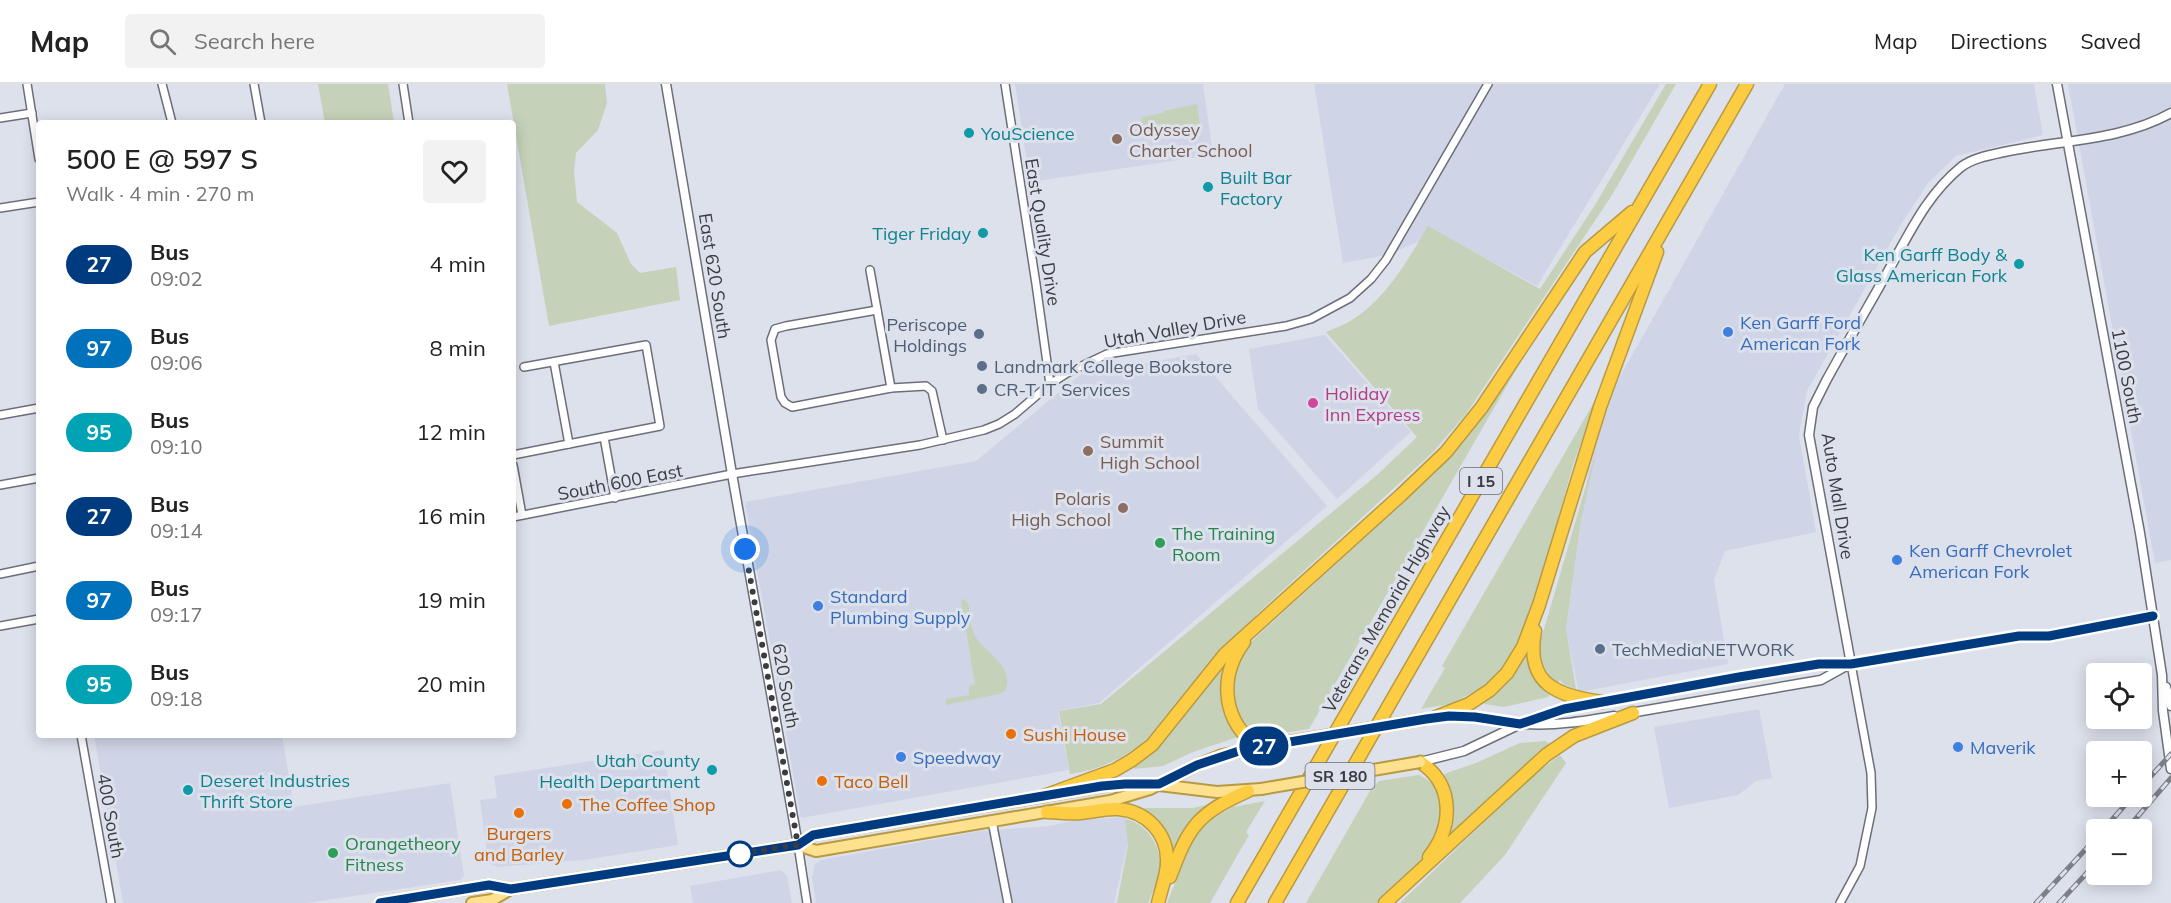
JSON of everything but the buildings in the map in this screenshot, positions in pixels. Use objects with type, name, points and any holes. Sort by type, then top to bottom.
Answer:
[{"type":"highway","name":"Veterans Memorial Highway","points":[[1237,903],[1710,84]]},
{"type":"highway","name":"I 15","points":[[1275,903],[1747,84]]},
{"type":"highway","points":[[1044,796],[1111,772],[1142,753],[1161,735],[1225,654],[1446,452],[1482,407],[1585,252],[1640,205]]},
{"type":"highway","points":[[1431,718],[1473,701],[1500,682],[1518,659],[1539,605],[1597,416],[1669,220]]},
{"type":"highway","points":[[1539,605],[1532,647],[1534,663],[1541,676],[1551,687],[1561,693],[1602,702]]},
{"type":"highway","points":[[1254,629],[1234,658],[1229,671],[1227,690],[1236,724],[1248,739],[1259,747]]},
{"type":"highway","points":[[1385,903],[1452,844],[1546,754],[1574,736],[1633,713]]},
{"type":"highway","points":[[1417,873],[1440,842],[1446,815],[1446,800],[1440,780],[1431,769],[1420,762]]},
{"type":"highway","points":[[1158,903],[1192,828],[1213,808],[1248,791]]},
{"type":"highway","points":[[1047,812],[1079,813],[1117,809],[1135,812],[1146,819],[1159,832],[1166,852],[1166,869],[1158,903]]},
{"type":"main road","name":"SR 180","points":[[798,845],[816,851],[1120,798],[1159,784],[1215,757],[1259,747],[1431,718]]},
{"type":"main road","name":"SR 180","points":[[380,903],[489,885],[511,889],[798,845],[813,835],[1110,785],[1159,784],[1212,792],[1248,791],[1420,762]]},
{"type":"main road","name":"SR 180","points":[[472,903],[492,900],[511,889]]},
{"type":"street","points":[[27,84],[36,139]]},
{"type":"street","points":[[162,84],[171,120]]},
{"type":"street","points":[[254,84],[260,120]]},
{"type":"street","points":[[403,84],[409,120]]},
{"type":"street","name":"East 620 South","points":[[666,84],[732,474]]},
{"type":"street","name":"East Quality Drive","points":[[1005,84],[1050,384]]},
{"type":"street","name":"Utah Valley Drive","points":[[732,474],[943,440],[999,424],[1022,409],[1050,384],[1078,366],[1107,354],[1286,326],[1326,312],[1350,298],[1386,261],[1488,84]]},
{"type":"street","name":"1100 South","points":[[2057,84],[2140,533],[2162,675],[2163,711],[2171,769]]},
{"type":"street","points":[[0,118],[32,113]]},
{"type":"street","name":"Auto Mall Drive","points":[[1840,903],[1860,866],[1872,808],[1871,773],[1809,435],[1813,407],[1932,195],[1963,166],[1979,159],[2125,132],[2152,123],[2171,113]]},
{"type":"street","points":[[0,208],[36,202]]},
{"type":"street","points":[[870,270],[891,388]]},
{"type":"street","points":[[877,310],[775,329],[771,340],[781,397],[789,406],[919,385],[929,388],[933,394],[943,440]]},
{"type":"street","points":[[516,454],[660,426],[646,345],[524,367]]},
{"type":"street","points":[[554,362],[569,444]]},
{"type":"street","points":[[0,416],[36,409]]},
{"type":"street","points":[[604,437],[615,498]]},
{"type":"street","name":"South 600 East","points":[[516,516],[732,474]]},
{"type":"street","name":"620 South","points":[[732,474],[807,903]]},
{"type":"street","points":[[0,485],[36,479]]},
{"type":"street","points":[[516,482],[522,515]]},
{"type":"street","points":[[0,574],[36,567]]},
{"type":"street","points":[[1851,664],[2019,636],[2049,636],[2153,616]]},
{"type":"street","points":[[0,626],[36,620]]},
{"type":"street","name":"SR 180","points":[[1420,762],[1473,748],[1520,724],[1558,710],[1819,664],[1851,664]]},
{"type":"street","name":"SR 180","points":[[1431,718],[1475,717],[1520,724],[1565,724],[1821,680],[1851,664]]},
{"type":"street","name":"1100 South","points":[[2162,675],[2171,706]]},
{"type":"street","name":"400 South","points":[[82,738],[111,903]]},
{"type":"street","points":[[992,820],[1008,903]]},
{"type":"shaded area","name":"Odyssey Charter School","points":[[1015,84],[1203,84],[1213,155],[1030,182]]},
{"type":"shaded area","points":[[1314,84],[1660,84],[1537,286],[1439,233],[1387,255],[1343,263]]},
{"type":"shaded area","points":[[1785,84],[2034,84],[2043,135],[1956,156],[1928,183],[1900,226],[1807,391],[1799,435],[1816,532],[1725,551],[1714,580],[1728,664],[1579,692],[1566,631],[1595,421]]},
{"type":"shaded area","points":[[2068,84],[2171,84],[2171,560],[2155,563]]},
{"type":"shaded area","points":[[1325,335],[1411,432],[1337,499],[1258,409],[1249,349]]},
{"type":"shaded area","points":[[1196,354],[1327,506],[1099,703],[1058,711],[1069,770],[801,818],[745,502],[976,461],[1080,375]]},
{"type":"shaded area","points":[[1759,709],[1772,778],[1756,781],[1738,795],[1669,808],[1654,727]]},
{"type":"shaded area","points":[[95,738],[282,738],[292,795],[278,798],[280,809],[450,783],[464,876],[460,880],[307,903],[123,903]]},
{"type":"shaded area","points":[[664,750],[678,845],[584,860],[498,867],[488,861],[480,800],[497,798],[494,776]]},
{"type":"shaded area","points":[[1126,817],[1129,838],[1114,903],[816,903],[812,877],[815,864],[821,860],[981,831],[1050,826],[1076,820]]},
{"type":"shaded area","points":[[781,870],[787,876],[792,903],[693,903],[690,886]]},
{"type":"green space","points":[[318,84],[388,84],[394,120],[324,120]]},
{"type":"green space","points":[[507,84],[605,84],[607,103],[598,130],[576,153],[574,171],[577,202],[617,233],[631,264],[640,273],[676,267],[680,300],[549,326],[516,136],[516,120],[513,120]]},
{"type":"green space","points":[[1666,84],[1676,84],[1612,195],[1466,414],[1433,452],[1256,615],[1256,618],[1219,654],[1217,652],[1147,739],[1111,762],[1091,770],[1070,774],[1059,711],[1101,704],[1377,475],[1417,437],[1326,332],[1352,320],[1386,290],[1428,226],[1540,289],[1595,205]]},
{"type":"green space","points":[[1197,104],[1200,124],[1144,132],[1141,117]]},
{"type":"green space","points":[[1520,363],[1309,729],[1262,736],[1256,735],[1248,727],[1245,729],[1235,706],[1233,683],[1239,661],[1245,650],[1253,640],[1434,474],[1469,434]]},
{"type":"green space","points":[[1597,397],[1573,465],[1533,608],[1514,657],[1479,694],[1476,691],[1450,704],[1421,709],[1445,668],[1442,666]]},
{"type":"green space","points":[[1597,448],[1581,521],[1566,629],[1576,689],[1563,684],[1560,680],[1557,684],[1553,679],[1542,660],[1540,643]]},
{"type":"green space","points":[[961,600],[968,603],[973,632],[1002,666],[1007,682],[1005,691],[999,694],[946,705],[946,699],[969,695],[969,686],[975,684]]},
{"type":"green space","points":[[1528,655],[1551,693],[1548,697],[1504,707],[1485,704],[1510,679]]},
{"type":"green space","points":[[1225,663],[1222,698],[1226,713],[1238,737],[1193,752],[1163,766],[1134,769],[1133,767],[1164,742]]},
{"type":"green space","points":[[1545,741],[1550,744],[1446,841],[1451,825],[1452,808],[1444,774],[1476,763],[1520,743]]},
{"type":"green space","points":[[1560,755],[1566,763],[1505,855],[1460,903],[1400,903],[1529,779]]},
{"type":"green space","points":[[1419,775],[1431,782],[1435,780],[1440,802],[1440,820],[1436,836],[1418,864],[1377,903],[1306,903],[1370,791],[1379,781]]},
{"type":"green space","points":[[1265,801],[1246,832],[1249,835],[1210,903],[1167,903],[1195,833],[1214,814],[1217,816],[1233,807]]},
{"type":"green space","points":[[1208,806],[1190,823],[1174,851],[1165,831],[1143,808],[1193,808]]},
{"type":"green space","points":[[1125,819],[1133,821],[1146,830],[1158,850],[1159,875],[1148,903],[1117,903],[1128,845]]},
{"type":"railway","points":[[2152,775],[2171,754]]},
{"type":"railway","points":[[2136,819],[2171,778]]},
{"type":"railway","points":[[2113,819],[2123,807]]},
{"type":"railway","points":[[2036,903],[2086,849]]},
{"type":"railway","points":[[2059,903],[2086,874]]},
{"type":"bus line","name":"27","points":[[380,903],[489,885],[511,889],[798,845],[813,835],[1102,786],[1159,784],[1197,765],[1242,750],[1436,717],[1475,717],[1520,724],[1564,709],[1739,677],[1819,664],[1851,664],[2019,636],[2049,636],[2153,616]]},
{"type":"place","name":"YouScience","points":[[969,133]]},
{"type":"place","name":"Odyssey Charter School","points":[[1117,139]]},
{"type":"place","name":"Built Bar Factory","points":[[1208,187]]},
{"type":"place","name":"Tiger Friday","points":[[983,233]]},
{"type":"place","name":"Ken Garff Body & Glass American Fork","points":[[2019,264]]},
{"type":"place","name":"Ken Garff Ford American Fork","points":[[1728,332]]},
{"type":"place","name":"Periscope Holdings","points":[[979,334]]},
{"type":"place","name":"Landmark College Bookstore","points":[[982,366]]},
{"type":"place","name":"CR-T IT Services","points":[[982,389]]},
{"type":"place","name":"Holiday Inn Express","points":[[1313,403]]},
{"type":"place","name":"Summit High School","points":[[1088,451]]},
{"type":"place","name":"Polaris High School","points":[[1123,508]]},
{"type":"place","name":"The Training Room","points":[[1160,543]]},
{"type":"place","name":"Ken Garff Chevrolet American Fork","points":[[1897,560]]},
{"type":"place","name":"Standard Plumbing Supply","points":[[818,606]]},
{"type":"place","name":"TechMediaNETWORK","points":[[1600,649]]},
{"type":"place","name":"Sushi House","points":[[1011,734]]},
{"type":"place","name":"Maverik","points":[[1958,747]]},
{"type":"place","name":"Speedway","points":[[901,757]]},
{"type":"place","name":"Utah County Health Department","points":[[712,770]]},
{"type":"place","name":"Taco Bell","points":[[822,781]]},
{"type":"place","name":"Deseret Industries Thrift Store","points":[[188,790]]},
{"type":"place","name":"The Coffee Shop","points":[[567,804]]},
{"type":"place","name":"Burgers and Barley","points":[[519,813]]},
{"type":"place","name":"Orangetheory Fitness","points":[[333,853]]},
{"type":"route","points":[[740,854],[736,854],[798,845],[745,549]]}]
